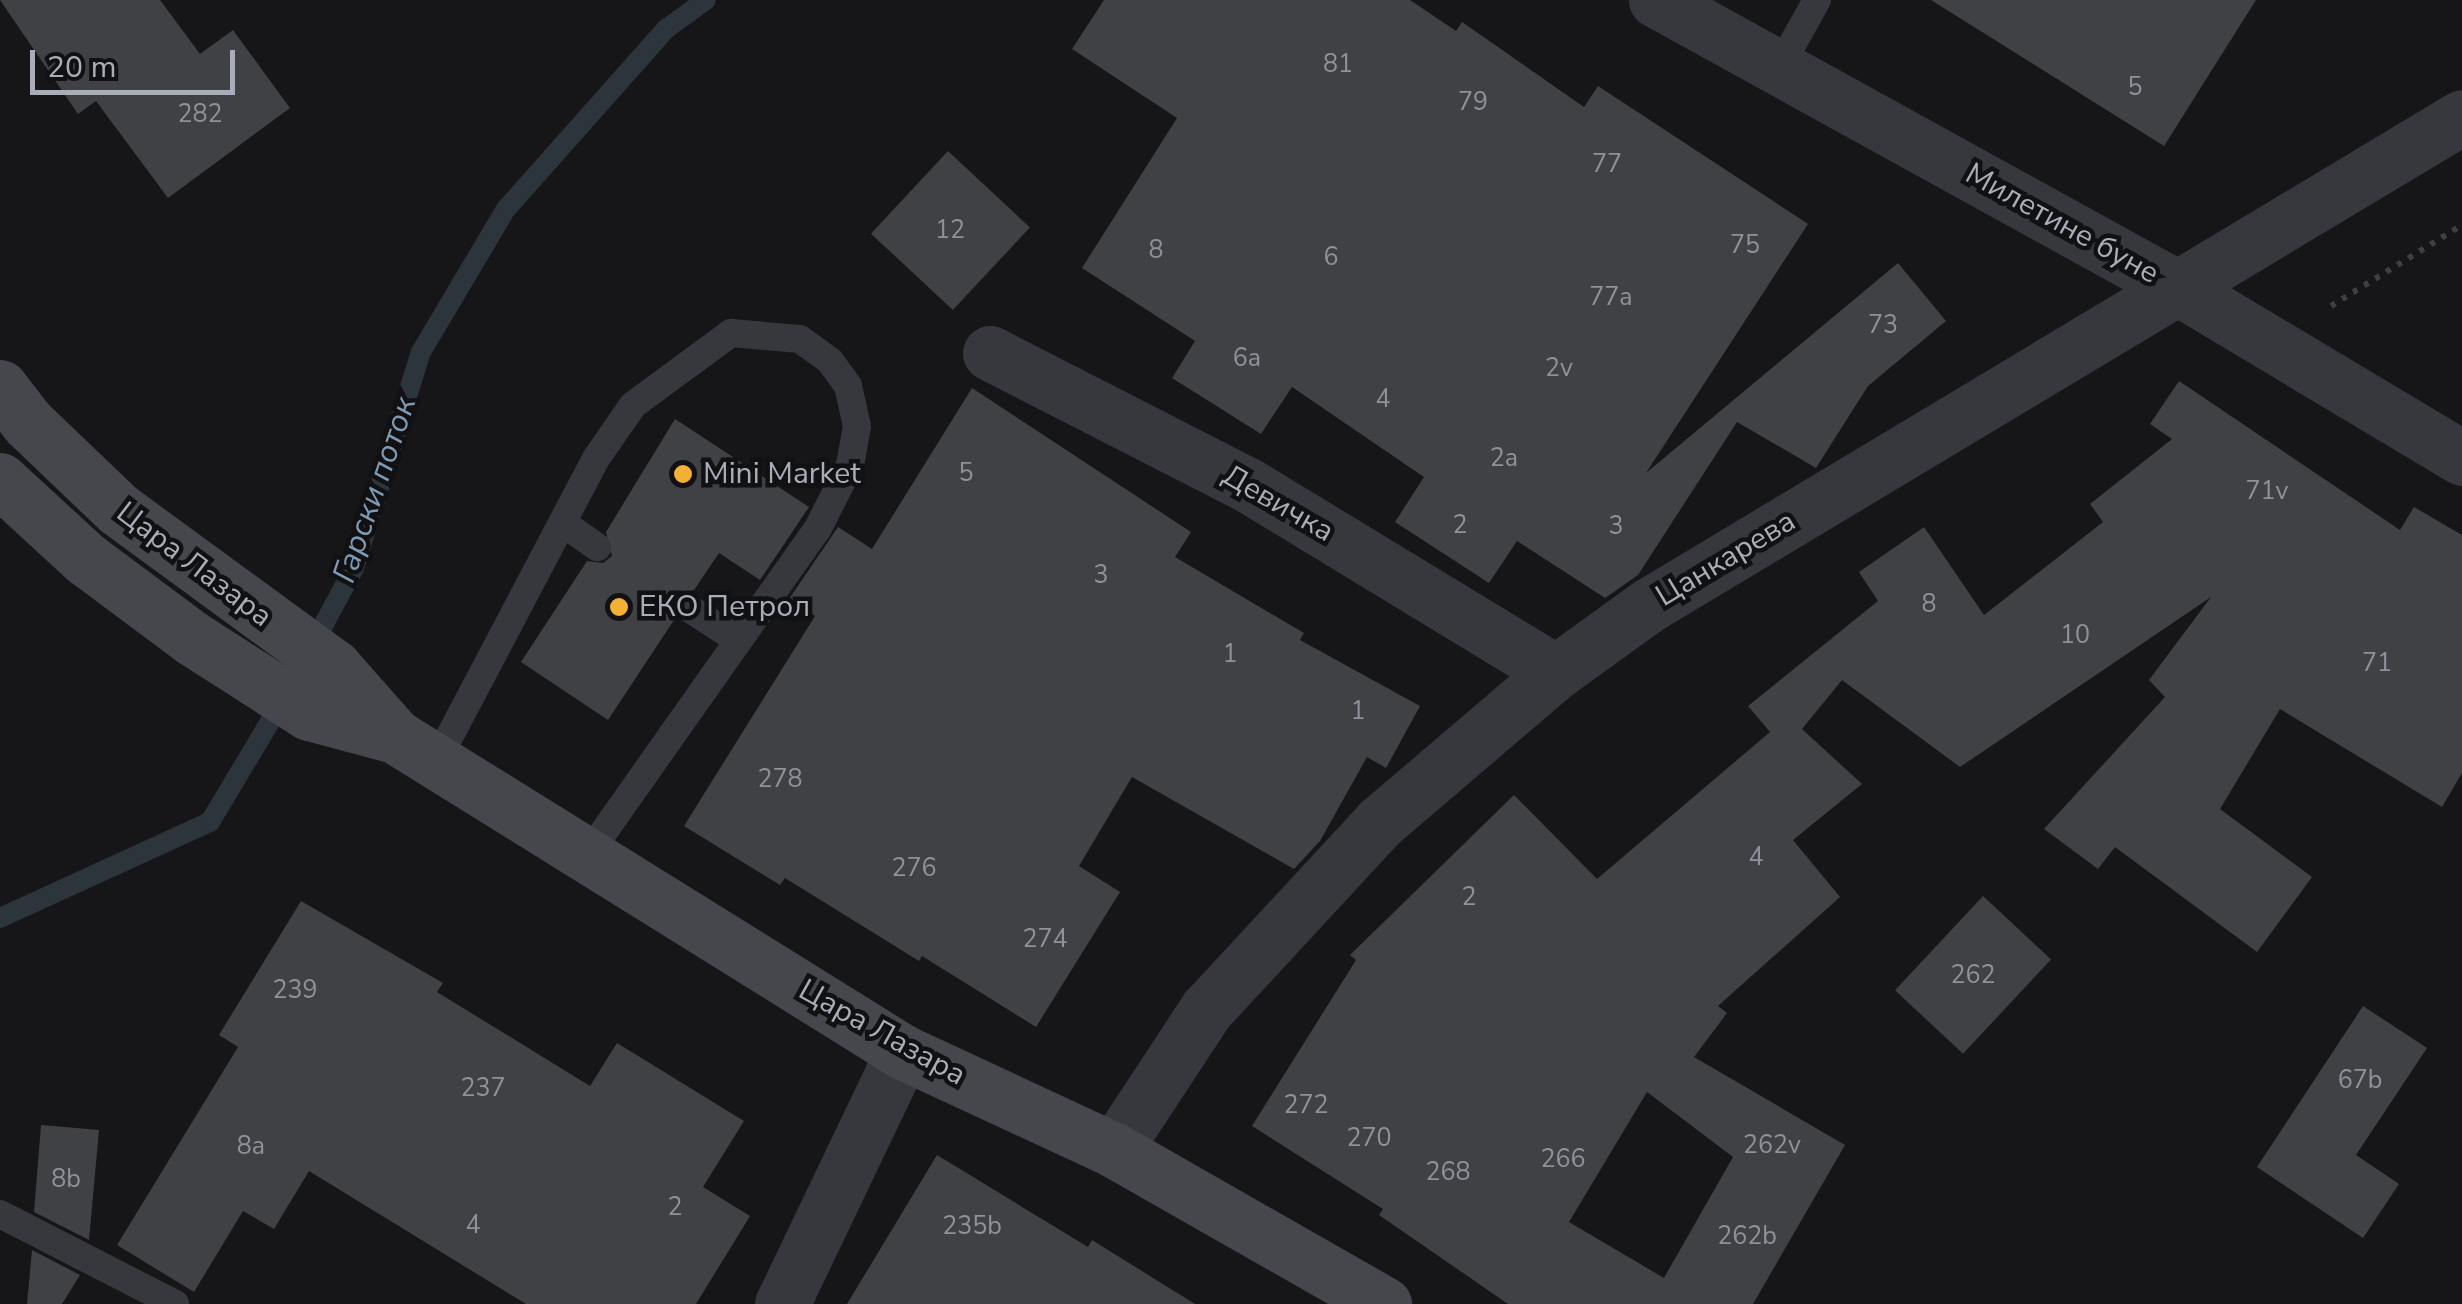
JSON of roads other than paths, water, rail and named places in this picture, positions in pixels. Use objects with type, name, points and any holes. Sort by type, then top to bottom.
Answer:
[{"type":"main road","name":"Цара Лазара","points":[[14,405],[118,509],[334,668],[415,749],[904,1052],[1114,1150],[1384,1304]]},
{"type":"main road","name":"Цара Лазара","points":[[0,480],[86,559],[192,638],[310,714],[415,749]]},
{"type":"street","name":"Милетине буне","points":[[1656,0],[2178,288],[2462,458]]},
{"type":"street","name":"Цанкарева","points":[[1114,1150],[1206,1010],[1378,823],[1556,672],[1649,605],[2462,118]]},
{"type":"street","name":"Девичка","points":[[990,353],[1248,485],[1556,672]]},
{"type":"street","points":[[782,1304],[904,1052]]},
{"type":"lane","points":[[1778,68],[1817,0]]},
{"type":"lane","points":[[415,749],[563,523],[633,405],[730,333],[800,339],[830,361],[848,386],[857,426],[850,465],[818,528],[586,857]]},
{"type":"lane","points":[[563,523],[597,547]]},
{"type":"lane","points":[[684,605],[738,640]]},
{"type":"lane","points":[[0,1214],[175,1304]]},
{"type":"waterway","name":"Гарски поток","points":[[311,648],[354,568],[421,352],[506,209],[666,29],[706,0]]},
{"type":"waterway","name":"Гарски поток","points":[[0,918],[210,822],[283,700]]},
{"type":"place","name":"Mini Market","points":[[683,474]]},
{"type":"place","name":"ЕКО Петрол","points":[[619,607]]}]
